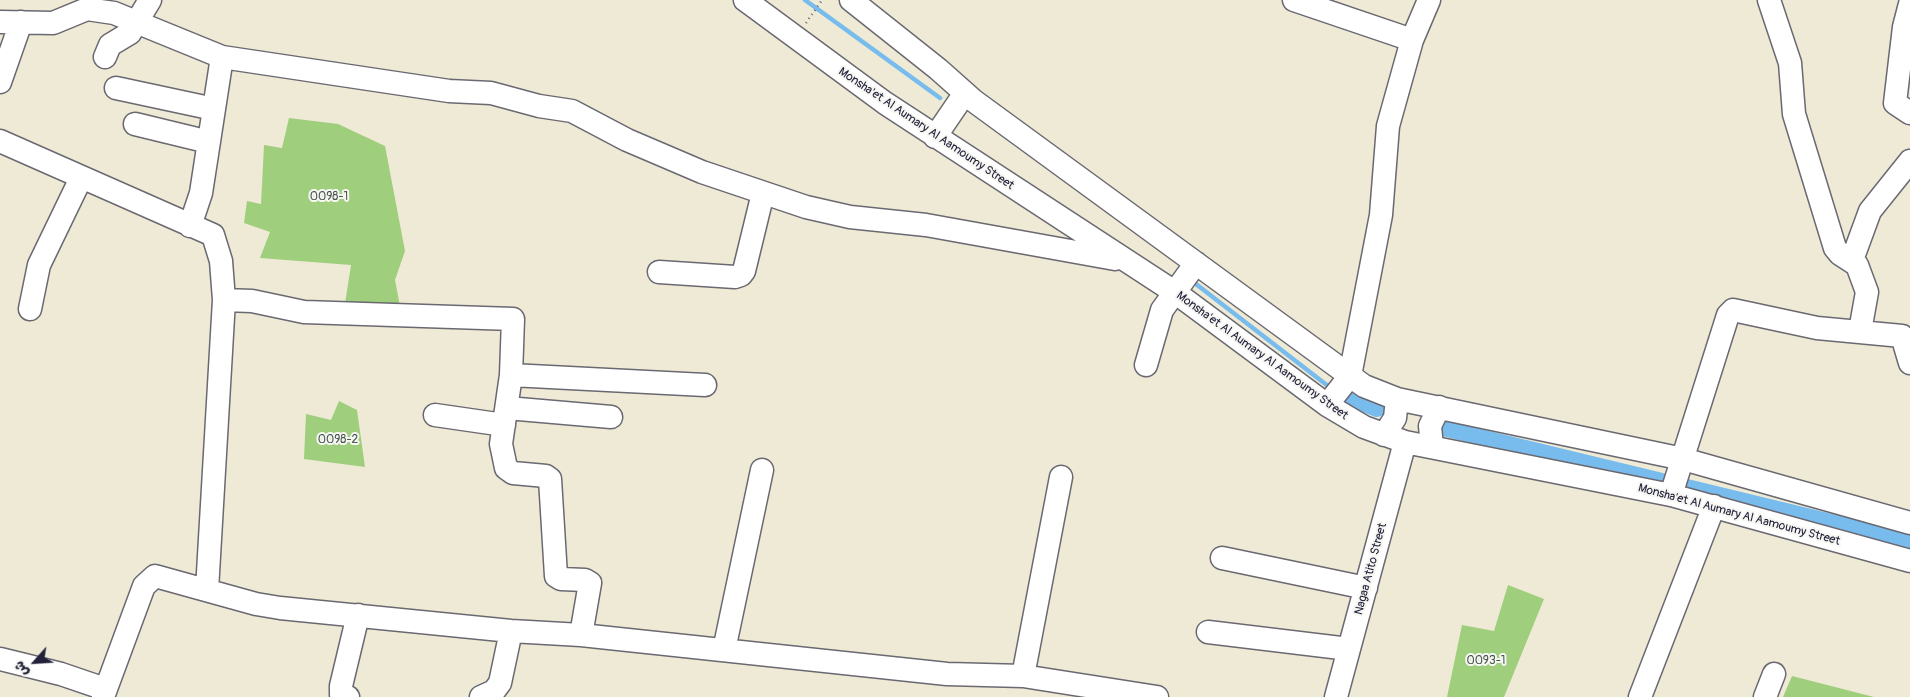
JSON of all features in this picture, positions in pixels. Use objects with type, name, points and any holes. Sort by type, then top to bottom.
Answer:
[{"type":"street","points":[[104,57],[108,47],[130,33],[150,0]]},
{"type":"street","name":"Monsha'et Al Aumary Al Aamoumy Street","points":[[745,0],[836,69],[935,137],[1176,293],[1345,417],[1384,435],[1406,442],[1671,495],[1910,561]]},
{"type":"street","points":[[851,0],[938,69],[965,93],[1350,376],[1372,390],[1397,399],[1683,459],[1910,523]]},
{"type":"street","points":[[1294,0],[1412,40]]},
{"type":"street","points":[[1327,405],[1350,376],[1381,215],[1388,126],[1412,40],[1429,0]]},
{"type":"street","points":[[1769,0],[1790,63],[1794,114],[1835,248],[1857,265],[1867,295],[1860,331]]},
{"type":"street","points":[[1910,4],[1904,27],[1895,103],[1910,113]]},
{"type":"street","points":[[0,82],[10,22],[53,23],[87,9],[114,13],[222,57],[449,91],[491,93],[539,106],[572,111],[626,140],[702,172],[763,193],[828,212],[926,225],[1127,261]]},
{"type":"street","points":[[190,226],[201,193],[222,57]]},
{"type":"street","points":[[116,88],[214,109]]},
{"type":"street","points":[[935,137],[965,93]]},
{"type":"street","points":[[135,124],[209,142]]},
{"type":"street","points":[[0,141],[213,235],[221,261],[224,300],[207,590]]},
{"type":"street","points":[[1852,260],[1870,211],[1910,161]]},
{"type":"street","points":[[30,308],[32,286],[39,265],[81,178]]},
{"type":"street","points":[[659,272],[735,277],[741,275],[744,271],[763,193]]},
{"type":"street","points":[[1146,365],[1162,310],[1196,263]]},
{"type":"street","points":[[224,300],[252,301],[304,312],[513,319],[511,374],[501,447],[506,468],[513,473],[546,476],[550,479],[556,576],[561,579],[585,580],[590,583],[581,635]]},
{"type":"street","points":[[1671,495],[1730,312],[1736,310],[1817,328],[1899,335],[1907,338],[1910,363]]},
{"type":"street","points":[[511,374],[705,385]]},
{"type":"street","points":[[1384,435],[1395,418],[1397,399]]},
{"type":"street","points":[[1432,447],[1430,426],[1439,407]]},
{"type":"street","points":[[435,415],[611,417]]},
{"type":"street","name":"Nagaa Atito Street","points":[[1336,697],[1406,442]]},
{"type":"street","points":[[724,650],[762,470]]},
{"type":"street","points":[[1023,676],[1061,476]]},
{"type":"street","points":[[1640,697],[1714,506]]},
{"type":"street","points":[[1222,558],[1366,588]]},
{"type":"street","points":[[0,659],[62,674],[104,693],[144,586],[148,580],[155,576],[268,606],[511,631],[581,635],[947,674],[1023,676],[1157,697]]},
{"type":"street","points":[[348,697],[341,694],[341,686],[358,615]]},
{"type":"street","points":[[481,697],[494,690],[500,683],[511,631]]},
{"type":"street","points":[[1208,632],[1349,649]]},
{"type":"street","points":[[1765,697],[1774,674]]},
{"type":"path","points":[[805,24],[822,0]]},
{"type":"green space","name":"0098-1","points":[[289,118],[338,124],[385,146],[405,251],[395,280],[403,322],[342,323],[351,265],[260,258],[270,232],[244,223],[247,201],[261,204],[264,145],[282,148]]},
{"type":"green space","name":"0098-2","points":[[339,401],[357,410],[365,467],[304,459],[306,414],[331,420]]},
{"type":"green space","name":"0093-1","points":[[1508,585],[1544,599],[1504,697],[1447,697],[1462,625],[1494,631]]},
{"type":"green space","points":[[1792,676],[1874,697],[1783,697]]},
{"type":"waterway","points":[[805,0],[940,98]]},
{"type":"waterway","points":[[1192,281],[1328,386]]},
{"type":"waterway","points":[[1342,395],[1377,409]]},
{"type":"waterway","points":[[1443,428],[1910,541]]}]
